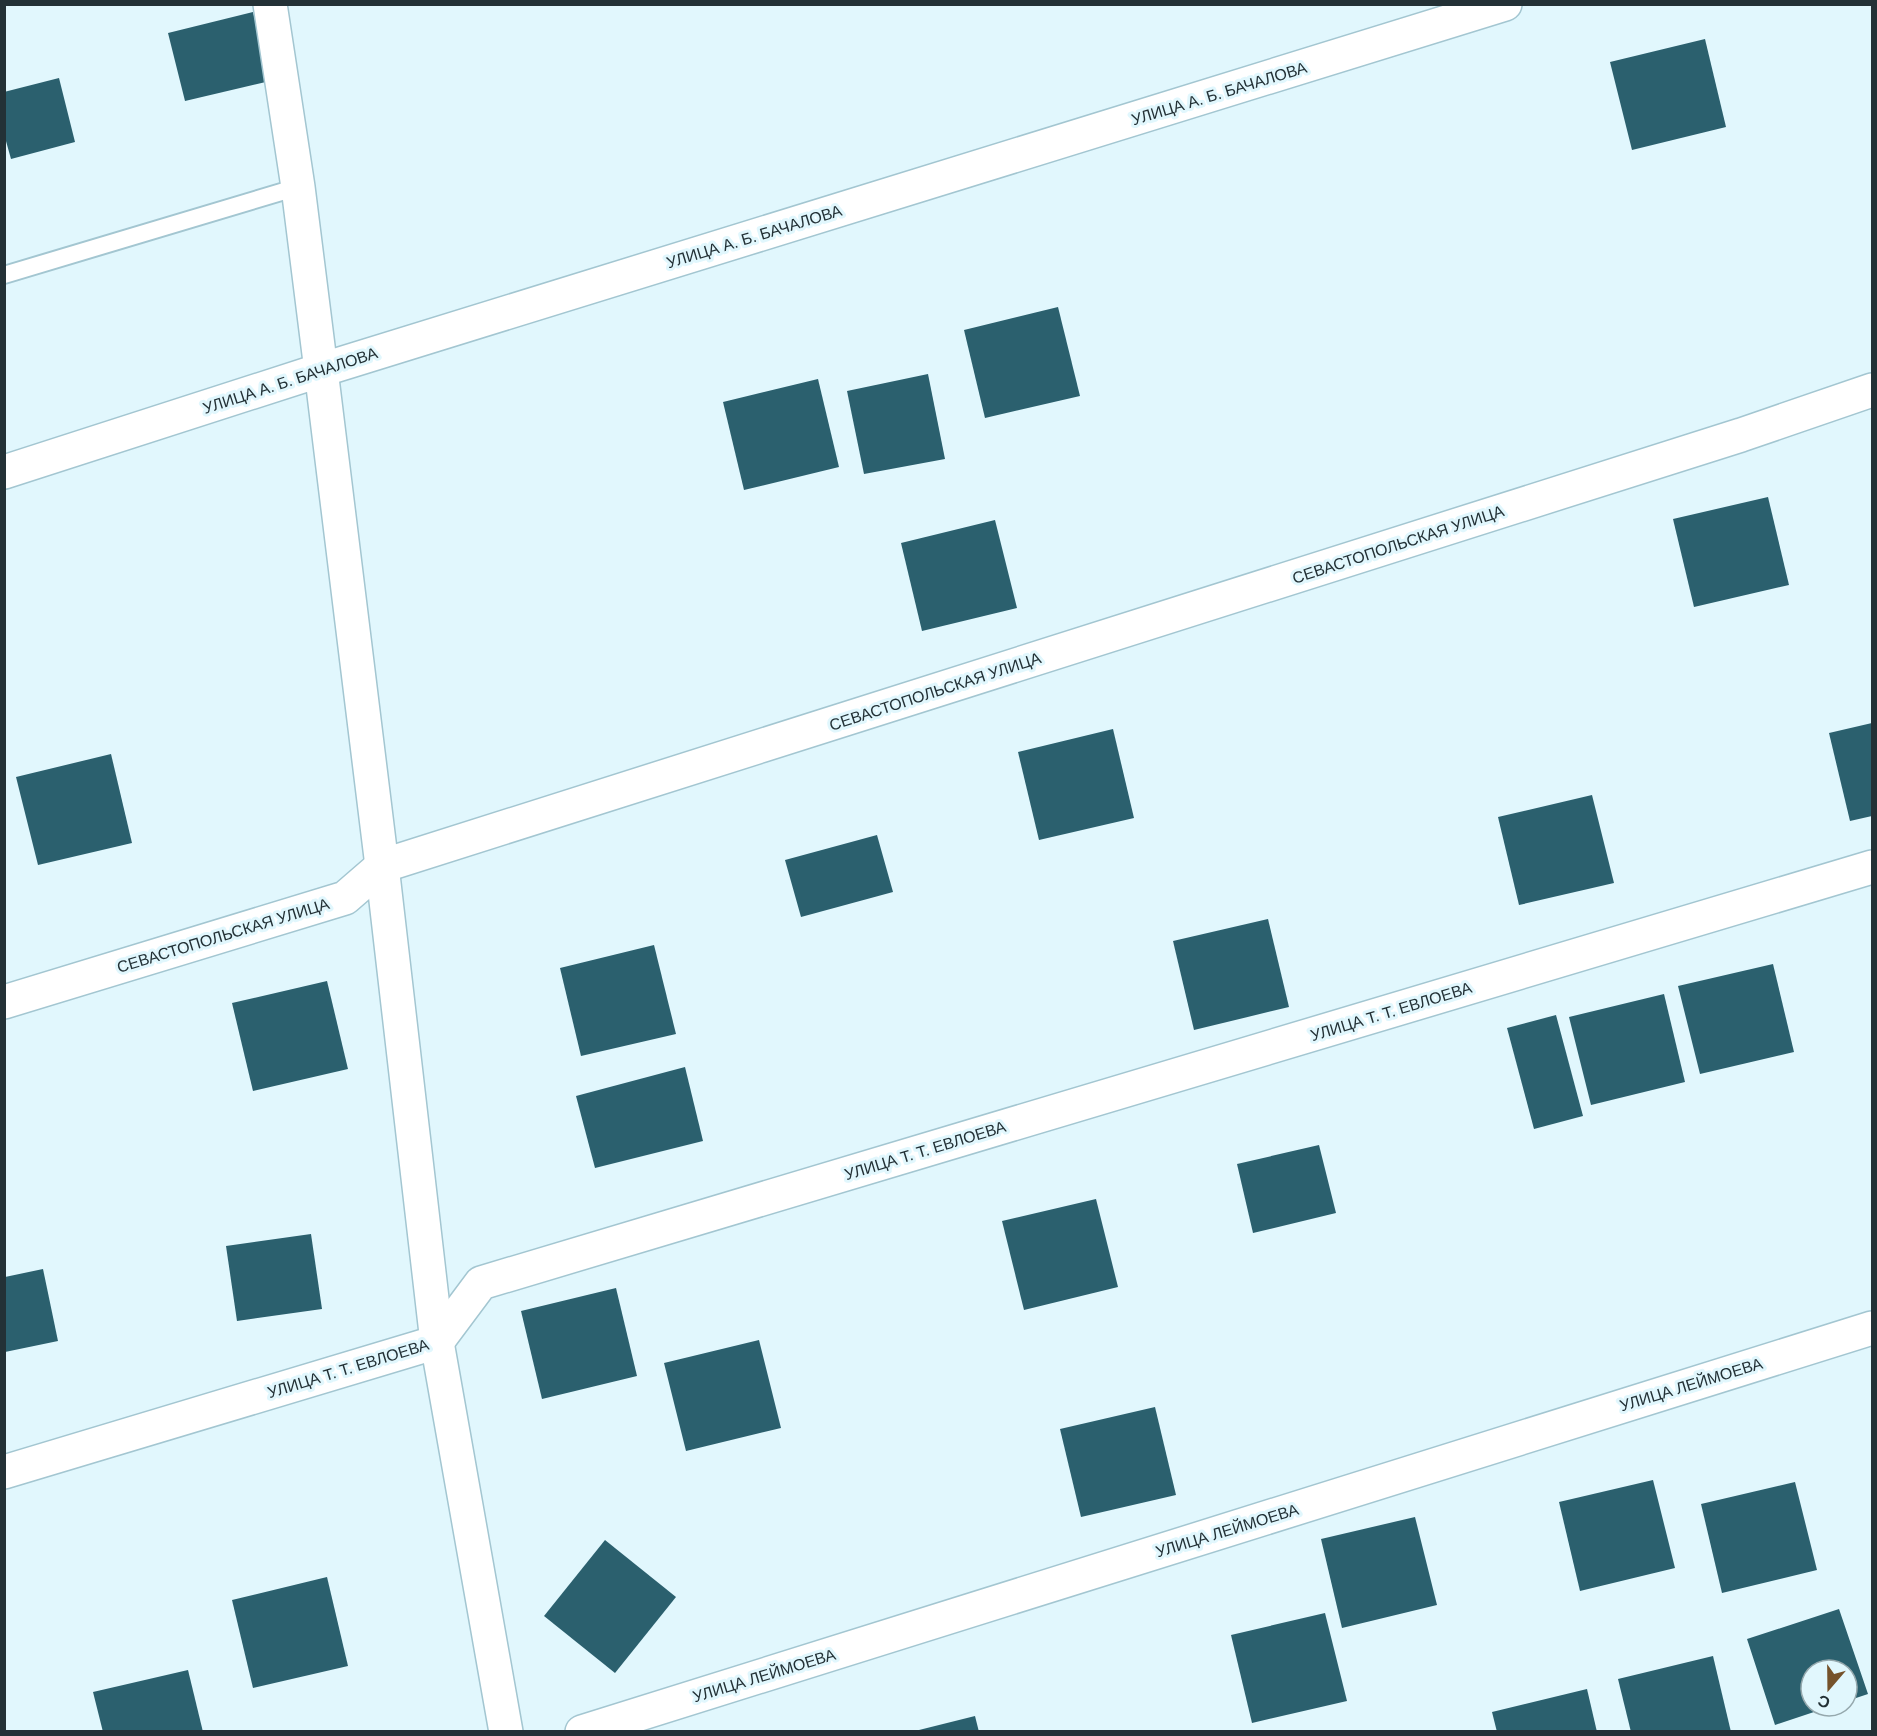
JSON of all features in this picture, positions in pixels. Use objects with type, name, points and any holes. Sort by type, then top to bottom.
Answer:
[{"type":"street","points":[[270,4],[298,187],[321,369],[437,1341],[506,1731]]},
{"type":"street","name":"УЛИЦА А. Б. БАЧАЛОВА","points":[[4,472],[321,369],[1505,4]]},
{"type":"street","name":"СЕВАСТОПОЛЬСКАЯ УЛИЦА","points":[[4,1002],[345,898],[382,866],[1730,439],[1872,390]]},
{"type":"street","name":"УЛИЦА Т. Т. ЕВЛОЕВА","points":[[4,1472],[437,1341],[481,1283],[1872,867]]},
{"type":"street","name":"УЛИЦА ЛЕЙМОЕВА","points":[[582,1731],[1872,1328]]},
{"type":"lane","points":[[4,275],[298,187]]},
{"type":"building","points":[[253,12],[270,81],[185,101],[168,33]]},
{"type":"building","points":[[1705,39],[1726,127],[1632,150],[1610,62]]},
{"type":"building","points":[[59,78],[75,142],[11,159],[4,134],[4,92]]},
{"type":"building","points":[[1058,307],[1080,396],[985,418],[964,330]]},
{"type":"building","points":[[928,374],[945,459],[864,474],[847,391]]},
{"type":"building","points":[[818,379],[839,467],[744,490],[723,402]]},
{"type":"building","points":[[1768,497],[1789,585],[1694,607],[1673,519]]},
{"type":"building","points":[[995,520],[1017,608],[922,631],[901,543]]},
{"type":"building","points":[[1872,723],[1872,816],[1850,821],[1829,733]]},
{"type":"building","points":[[1113,729],[1134,818],[1039,840],[1018,752]]},
{"type":"building","points":[[111,754],[132,843],[38,865],[16,777]]},
{"type":"building","points":[[1592,795],[1614,883],[1519,905],[1498,817]]},
{"type":"building","points":[[877,835],[893,892],[801,917],[785,860]]},
{"type":"building","points":[[1268,919],[1289,1007],[1194,1030],[1173,941]]},
{"type":"building","points":[[654,945],[676,1034],[581,1056],[560,968]]},
{"type":"building","points":[[1773,964],[1794,1052],[1700,1074],[1678,986]]},
{"type":"building","points":[[327,981],[348,1069],[253,1091],[232,1003]]},
{"type":"building","points":[[1664,994],[1685,1082],[1591,1105],[1569,1017]]},
{"type":"building","points":[[1556,1015],[1583,1116],[1534,1129],[1507,1028]]},
{"type":"building","points":[[685,1067],[703,1141],[595,1168],[576,1096]]},
{"type":"building","points":[[1319,1145],[1336,1213],[1253,1233],[1237,1164]]},
{"type":"building","points":[[1096,1199],[1118,1287],[1024,1310],[1002,1221]]},
{"type":"building","points":[[311,1234],[322,1309],[237,1321],[226,1246]]},
{"type":"building","points":[[43,1269],[58,1341],[5,1352],[5,1277]]},
{"type":"building","points":[[616,1288],[637,1376],[542,1399],[521,1311]]},
{"type":"building","points":[[759,1340],[781,1428],[686,1451],[664,1363]]},
{"type":"building","points":[[1155,1407],[1176,1495],[1081,1517],[1060,1429]]},
{"type":"building","points":[[1653,1480],[1675,1568],[1580,1591],[1559,1502]]},
{"type":"building","points":[[1795,1482],[1817,1570],[1722,1593],[1701,1504]]},
{"type":"building","points":[[1415,1517],[1437,1605],[1342,1628],[1321,1539]]},
{"type":"building","points":[[605,1540],[676,1597],[615,1673],[544,1616]]},
{"type":"building","points":[[327,1577],[348,1666],[253,1688],[232,1600]]},
{"type":"building","points":[[1839,1609],[1856,1658],[1799,1658],[1799,1717],[1775,1725],[1747,1639]]},
{"type":"building","points":[[1325,1613],[1347,1701],[1252,1723],[1231,1635]]},
{"type":"building","points":[[1713,1656],[1731,1732],[1631,1732],[1618,1679]]},
{"type":"building","points":[[1859,1668],[1868,1694],[1859,1697]]},
{"type":"building","points":[[188,1670],[203,1732],[103,1732],[93,1692]]},
{"type":"building","points":[[1587,1689],[1597,1732],[1497,1732],[1492,1712]]},
{"type":"building","points":[[975,1716],[979,1732],[915,1732],[915,1731]]}]
